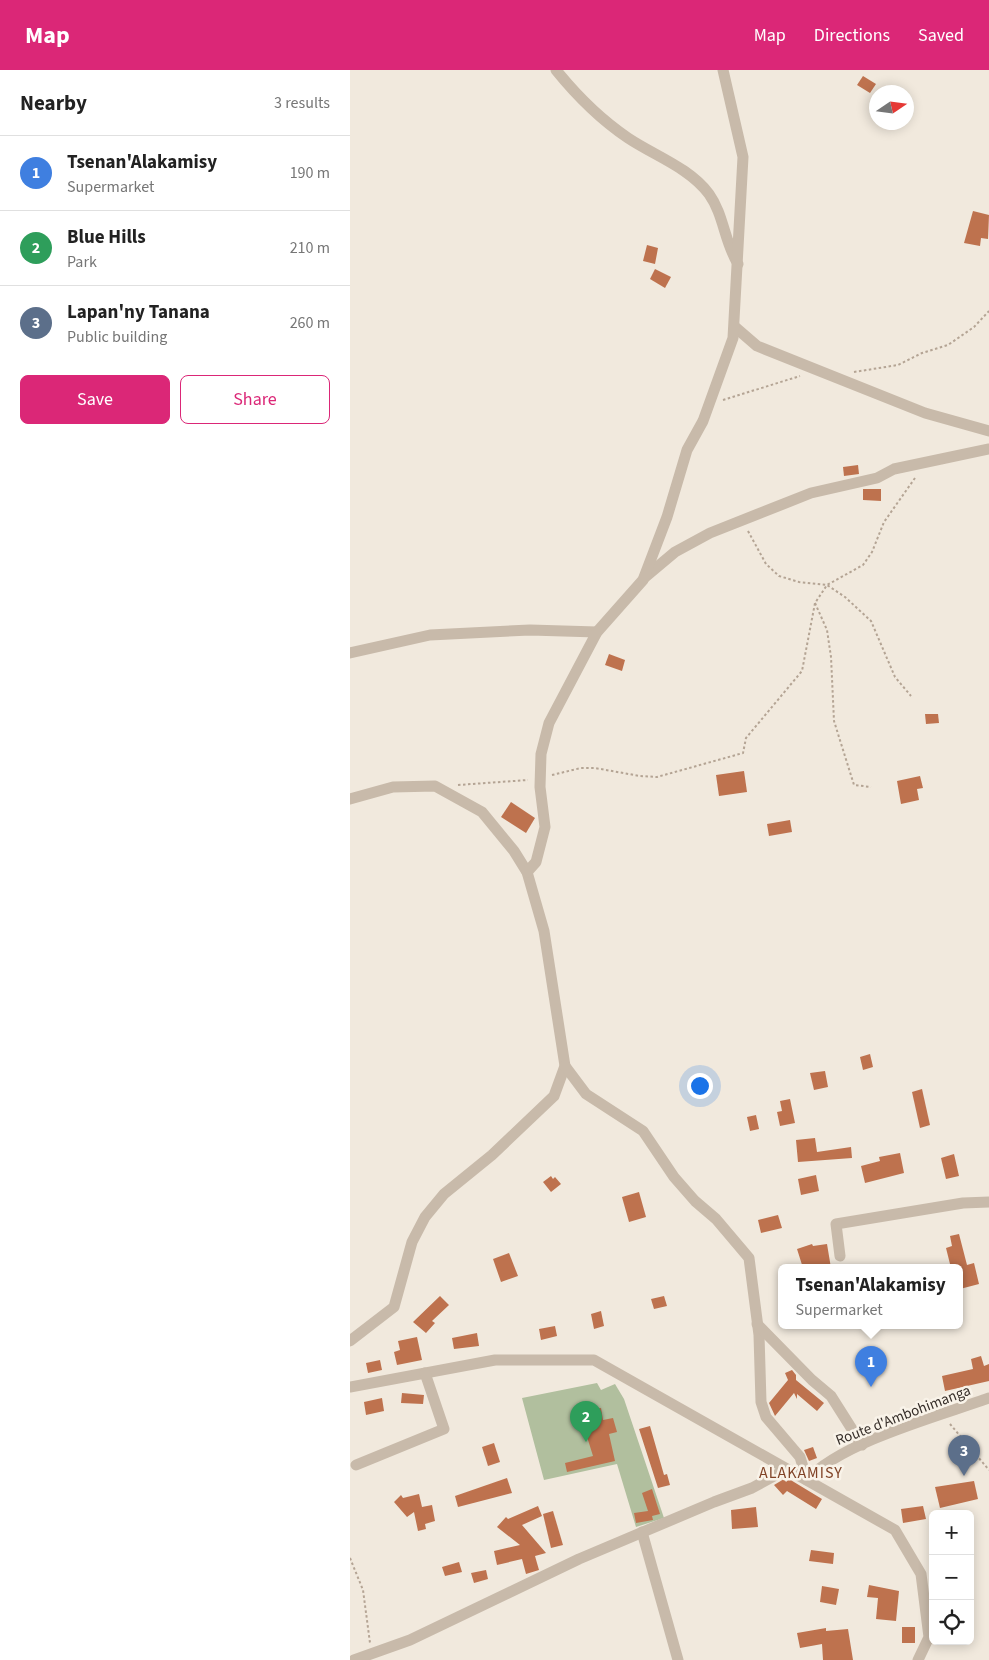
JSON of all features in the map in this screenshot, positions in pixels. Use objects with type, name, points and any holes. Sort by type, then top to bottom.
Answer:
[{"type":"street","points":[[556,70],[572,90],[604,120],[697,180],[719,210],[728,248],[738,264]]},
{"type":"street","points":[[642,580],[667,517],[687,450],[707,411],[734,327],[744,157],[723,70]]},
{"type":"street","points":[[734,327],[757,346],[925,413],[989,432]]},
{"type":"street","points":[[527,872],[536,862],[545,827],[540,778],[541,754],[549,723],[597,632],[642,580],[675,552],[710,534],[811,493],[877,478],[894,469],[989,449]]},
{"type":"street","points":[[350,653],[430,635],[530,630],[597,632]]},
{"type":"street","points":[[350,798],[393,787],[435,786],[482,812],[514,850],[527,872],[544,932],[566,1066],[586,1094],[643,1130],[674,1176],[695,1201],[716,1219],[749,1258],[757,1324],[761,1402],[766,1417],[800,1457],[807,1480]]},
{"type":"street","points":[[350,1341],[394,1307],[412,1242],[425,1217],[444,1194],[492,1155],[554,1096],[566,1066]]},
{"type":"street","points":[[840,1256],[836,1224],[963,1203],[989,1202]]},
{"type":"street","points":[[757,1324],[831,1396],[862,1445]]},
{"type":"street","points":[[350,1386],[495,1360],[594,1360],[785,1470],[807,1480],[895,1530],[921,1574],[929,1637],[918,1660]]},
{"type":"street","points":[[356,1465],[444,1428],[425,1373]]},
{"type":"street","name":"Route d'Ambohimanga","points":[[807,1480],[818,1467],[835,1456],[989,1398]]},
{"type":"street","points":[[354,1660],[410,1640],[579,1559],[752,1488],[785,1470]]},
{"type":"street","points":[[642,1532],[678,1660]]},
{"type":"path","points":[[847,372],[898,365],[922,353],[948,344],[974,327],[989,311]]},
{"type":"path","points":[[707,411],[725,399],[749,390],[798,376],[823,373]]},
{"type":"path","points":[[435,786],[540,778],[581,768],[657,777],[743,753],[746,738],[802,671],[815,603],[827,585],[863,565],[872,552],[884,522],[911,486],[922,463]]},
{"type":"path","points":[[741,521],[766,564],[779,576],[798,582],[827,585],[871,621],[883,644],[895,677],[910,696]]},
{"type":"path","points":[[815,603],[827,630],[831,657],[834,721],[846,765],[854,785],[871,788]]},
{"type":"path","points":[[942,1415],[989,1470]]},
{"type":"path","points":[[350,1558],[363,1590],[372,1654]]},
{"type":"green space","points":[[597,1383],[601,1390],[615,1384],[624,1399],[664,1518],[636,1527],[617,1464],[544,1480],[522,1398]]},
{"type":"building","points":[[863,76],[876,84],[869,85],[869,92],[857,85]]},
{"type":"building","points":[[973,211],[989,215],[988,239],[981,238],[980,246],[964,243]]},
{"type":"building","points":[[647,245],[658,248],[655,264],[643,261]]},
{"type":"building","points":[[655,269],[671,277],[665,288],[650,279]]},
{"type":"building","points":[[858,465],[859,474],[844,476],[843,467]]},
{"type":"building","points":[[863,489],[881,489],[881,501],[863,500]]},
{"type":"building","points":[[609,654],[625,660],[622,671],[605,665]]},
{"type":"building","points":[[925,714],[938,714],[939,723],[926,724]]},
{"type":"building","points":[[744,771],[747,792],[719,796],[716,775]]},
{"type":"building","points":[[920,776],[923,788],[917,789],[919,800],[901,804],[897,781]]},
{"type":"building","points":[[511,802],[535,818],[526,833],[501,817]]},
{"type":"building","points":[[790,820],[792,832],[769,836],[767,824]]},
{"type":"building","points":[[870,1054],[873,1067],[863,1070],[860,1057]]},
{"type":"building","points":[[825,1071],[828,1087],[814,1090],[810,1073]]},
{"type":"building","points":[[922,1089],[930,1125],[920,1128],[912,1092]]},
{"type":"building","points":[[790,1099],[795,1123],[780,1126],[777,1112],[782,1111],[780,1101]]},
{"type":"building","points":[[756,1115],[759,1129],[750,1131],[747,1117]]},
{"type":"building","points":[[815,1138],[817,1152],[851,1147],[852,1158],[798,1162],[796,1140]]},
{"type":"building","points":[[900,1153],[904,1173],[865,1183],[861,1166],[880,1161],[879,1157]]},
{"type":"building","points":[[954,1154],[959,1176],[946,1179],[941,1158]]},
{"type":"building","points":[[816,1175],[819,1191],[801,1195],[798,1179]]},
{"type":"building","points":[[551,1176],[553,1179],[555,1177],[561,1184],[551,1192],[543,1182]]},
{"type":"building","points":[[639,1192],[646,1217],[629,1222],[622,1197]]},
{"type":"building","points":[[778,1215],[782,1228],[761,1233],[758,1220]]},
{"type":"building","points":[[959,1234],[967,1265],[974,1263],[979,1284],[963,1288],[963,1264],[950,1264],[946,1248],[952,1246],[950,1236]]},
{"type":"building","points":[[812,1244],[813,1246],[827,1244],[830,1264],[802,1264],[797,1249]]},
{"type":"building","points":[[509,1253],[518,1276],[501,1282],[493,1259]]},
{"type":"building","points":[[440,1296],[449,1305],[432,1321],[435,1323],[426,1333],[413,1322]]},
{"type":"building","points":[[664,1296],[667,1306],[654,1309],[651,1299]]},
{"type":"building","points":[[601,1311],[604,1326],[594,1329],[591,1314]]},
{"type":"building","points":[[555,1326],[557,1336],[541,1340],[539,1329]]},
{"type":"building","points":[[477,1333],[479,1346],[454,1349],[452,1338]]},
{"type":"building","points":[[417,1337],[422,1360],[397,1365],[394,1352],[400,1350],[398,1341]]},
{"type":"building","points":[[981,1356],[984,1366],[989,1364],[989,1381],[945,1391],[942,1376],[973,1369],[971,1359]]},
{"type":"building","points":[[380,1360],[382,1370],[368,1373],[366,1363]]},
{"type":"building","points":[[792,1370],[796,1375],[796,1380],[824,1403],[817,1411],[797,1394],[797,1399],[794,1393],[775,1416],[769,1403],[788,1380],[785,1373]]},
{"type":"building","points":[[402,1393],[424,1395],[423,1404],[401,1403]]},
{"type":"building","points":[[382,1398],[384,1411],[366,1415],[364,1402]]},
{"type":"building","points":[[601,1408],[603,1420],[613,1418],[617,1432],[609,1434],[615,1461],[567,1472],[565,1463],[593,1456],[579,1411]]},
{"type":"building","points":[[650,1426],[664,1475],[667,1474],[670,1485],[658,1488],[639,1429]]},
{"type":"building","points":[[494,1443],[500,1462],[488,1466],[482,1447]]},
{"type":"building","points":[[813,1447],[817,1458],[809,1461],[804,1450]]},
{"type":"building","points":[[507,1478],[512,1493],[458,1507],[455,1496]]},
{"type":"building","points":[[784,1479],[786,1482],[789,1479],[822,1499],[816,1509],[787,1491],[783,1495],[774,1485]]},
{"type":"building","points":[[974,1481],[978,1499],[940,1508],[935,1487]]},
{"type":"building","points":[[652,1489],[660,1514],[652,1516],[653,1520],[636,1523],[634,1513],[648,1511],[642,1493]]},
{"type":"building","points":[[419,1494],[422,1507],[432,1505],[435,1521],[425,1524],[426,1529],[418,1531],[414,1512],[407,1517],[394,1502],[401,1495],[403,1498]]},
{"type":"building","points":[[538,1506],[542,1516],[522,1525],[546,1553],[535,1556],[539,1570],[526,1574],[522,1559],[497,1565],[494,1551],[520,1545],[497,1527],[506,1517],[508,1519]]},
{"type":"building","points":[[923,1506],[926,1519],[903,1523],[901,1509]]},
{"type":"building","points":[[756,1507],[758,1527],[732,1529],[731,1510]]},
{"type":"building","points":[[553,1511],[563,1545],[551,1548],[543,1514]]},
{"type":"building","points":[[811,1550],[834,1553],[833,1564],[809,1561]]},
{"type":"building","points":[[459,1562],[462,1572],[445,1576],[442,1567]]},
{"type":"building","points":[[486,1570],[488,1579],[474,1583],[471,1573]]},
{"type":"building","points":[[869,1585],[899,1591],[896,1621],[876,1619],[878,1598],[867,1597]]},
{"type":"building","points":[[822,1586],[839,1589],[836,1605],[820,1602]]},
{"type":"building","points":[[902,1627],[915,1627],[915,1643],[902,1643]]},
{"type":"building","points":[[826,1628],[826,1631],[848,1629],[853,1660],[823,1660],[822,1644],[800,1648],[797,1633]]},
{"type":"place","name":"Tsenan'Alakamisy","points":[[871,1387]]},
{"type":"place","name":"Blue Hills","points":[[586,1442]]},
{"type":"place","name":"Lapan'ny Tanana","points":[[964,1476]]},
{"type":"district","name":"ALAKAMISY","points":[[801,1472]]}]
